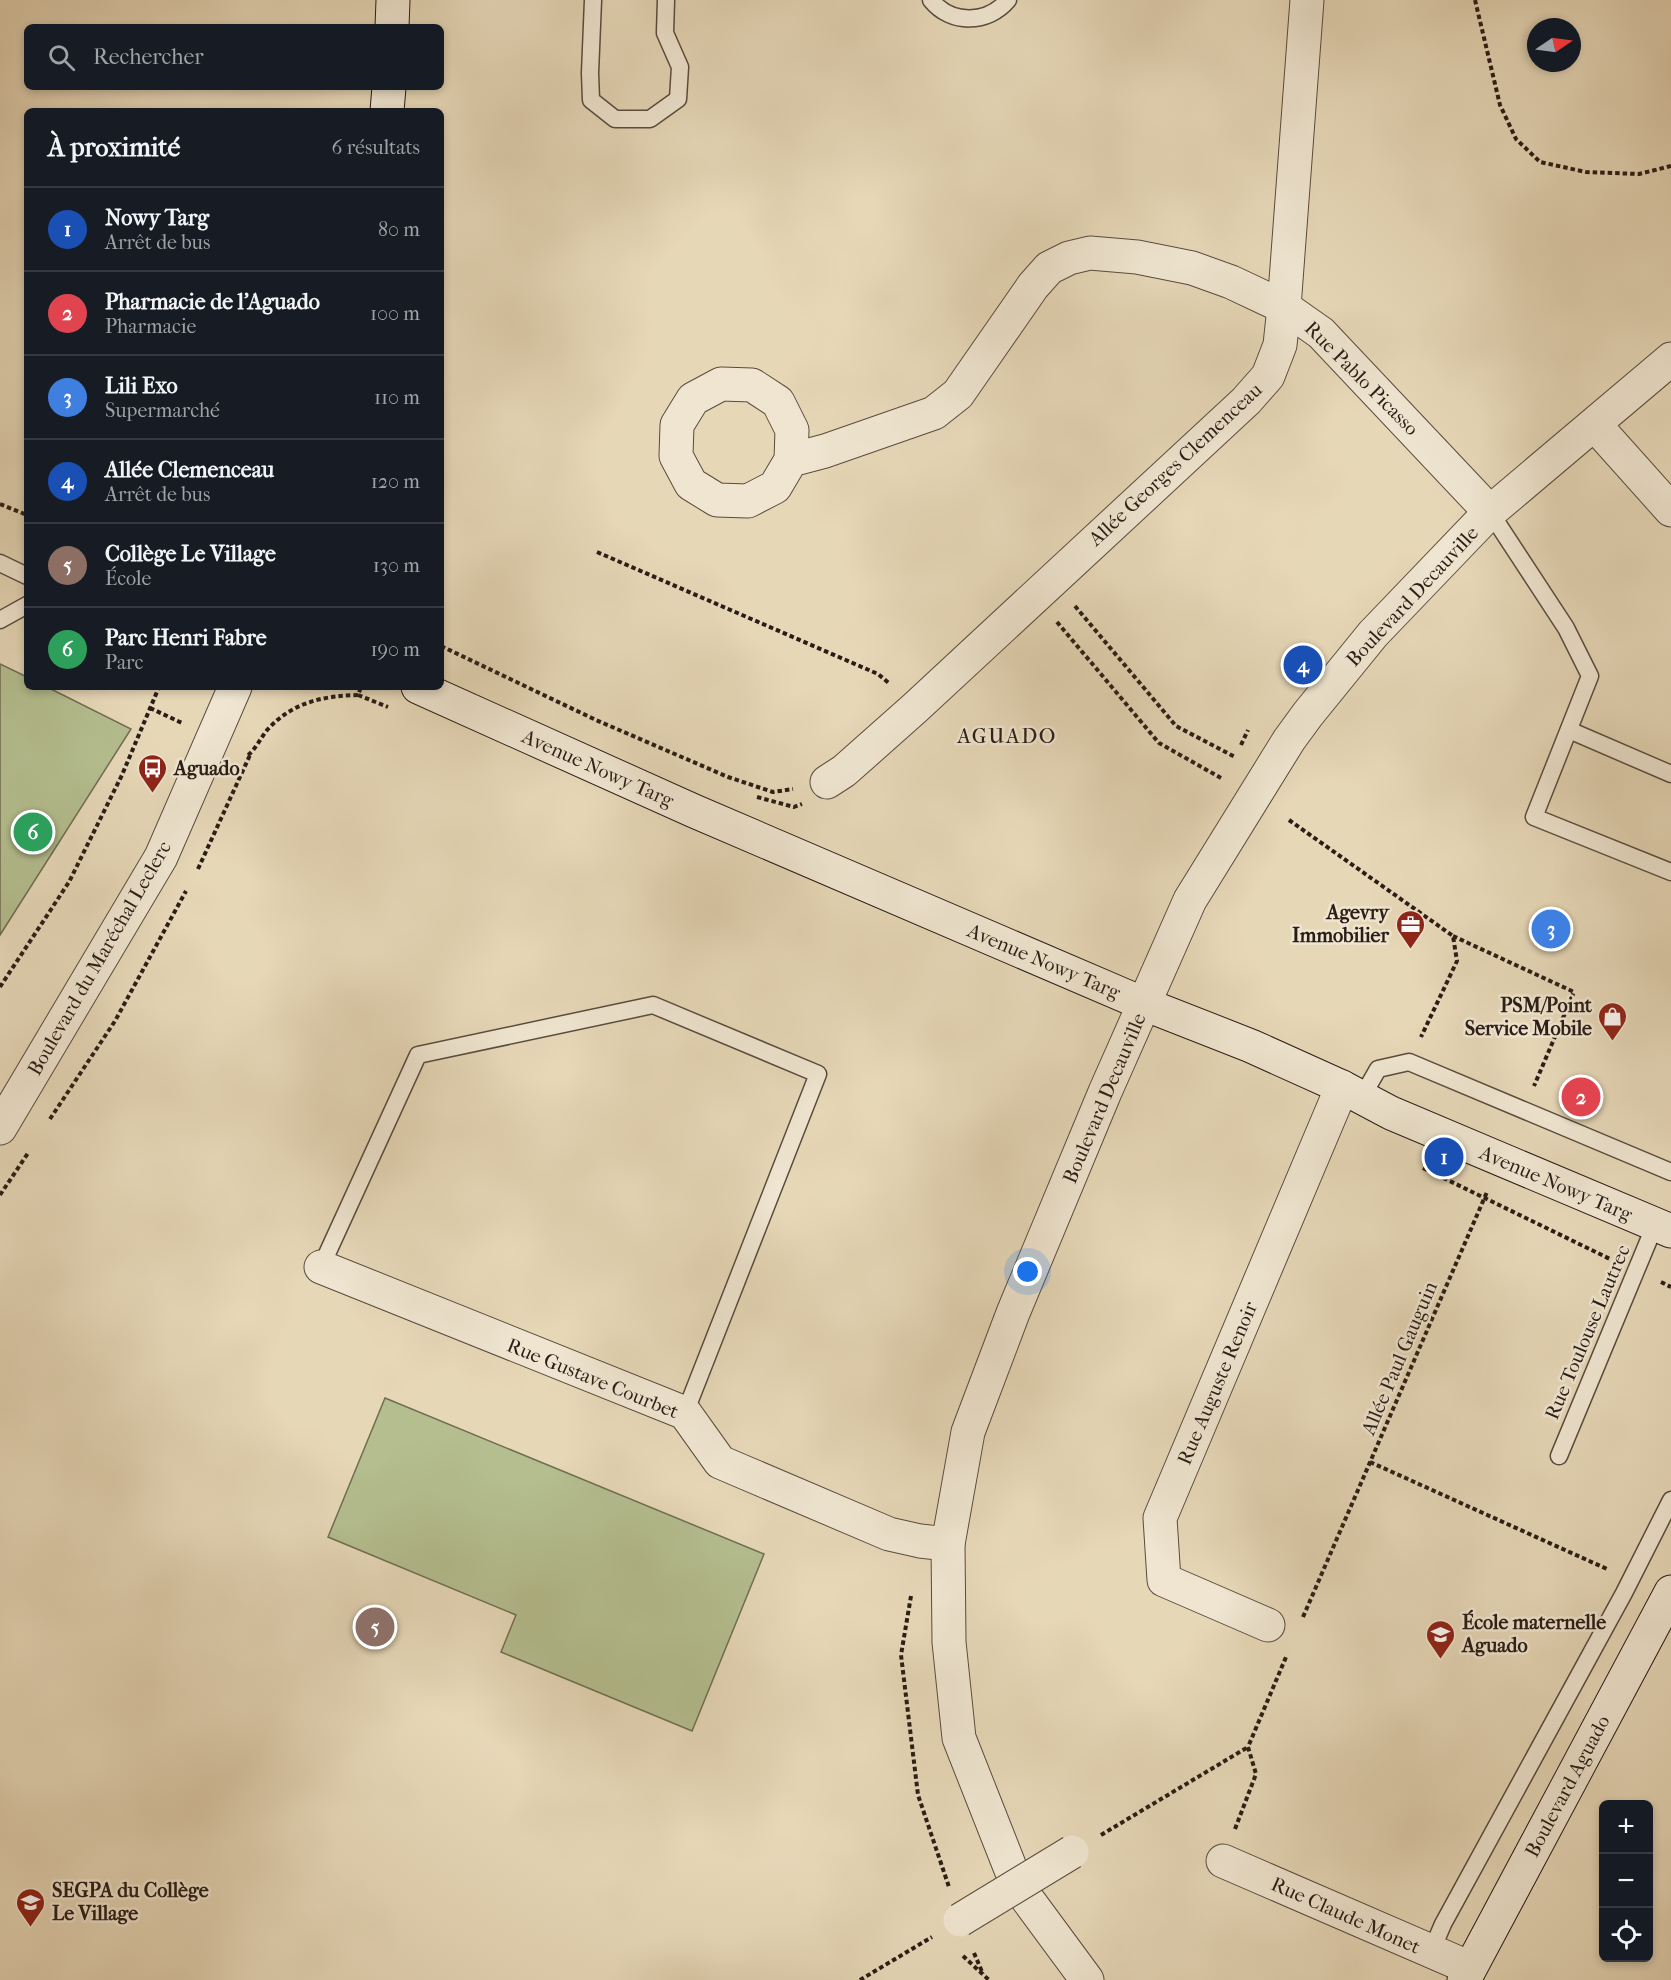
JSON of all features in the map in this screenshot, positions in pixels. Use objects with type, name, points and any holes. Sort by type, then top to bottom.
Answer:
[{"type":"street","points":[[392,24],[393,0]]},
{"type":"street","name":"Allée Georges Clemenceau","points":[[827,782],[844,771],[915,708],[1246,401],[1268,376],[1280,345],[1284,307],[1307,0]]},
{"type":"street","points":[[387,108],[389,90]]},
{"type":"street","name":"Rue Pablo Picasso","points":[[791,460],[825,451],[934,413],[958,394],[1033,286],[1049,268],[1069,258],[1090,253],[1137,257],[1192,268],[1231,282],[1284,307],[1321,333],[1490,512]]},
{"type":"street","name":"Boulevard Decauville","points":[[1087,1980],[1017,1885],[959,1738],[949,1642],[948,1544],[968,1432],[1013,1313],[1190,900],[1245,808],[1301,723],[1373,634],[1490,512],[1671,359]]},
{"type":"street","points":[[1595,425],[1671,510]]},
{"type":"street","name":"Boulevard du Maréchal Leclerc","points":[[0,1128],[161,857],[234,690]]},
{"type":"street","name":"Avenue Nowy Targ","points":[[425,690],[694,812],[1144,1004],[1251,1046],[1352,1092],[1391,1113],[1663,1228]]},
{"type":"street","name":"Rue Auguste Renoir","points":[[1284,1625],[1164,1580],[1160,1518],[1352,1092]]},
{"type":"street","name":"Rue Gustave Courbet","points":[[321,1267],[685,1413],[720,1461],[889,1534],[948,1544]]},
{"type":"street","name":"Boulevard Aguado","points":[[1467,1974],[1671,1592]]},
{"type":"street","points":[[960,1920],[1072,1852]]},
{"type":"street","name":"Rue Claude Monet","points":[[1223,1861],[1431,1952],[1467,1974]]},
{"type":"lane","points":[[593,0],[591,100],[615,119],[650,119],[678,99],[680,67],[664,33],[666,0]]},
{"type":"lane","points":[[931,0],[951,15],[970,19],[990,14],[1008,0]]},
{"type":"lane","points":[[1490,512],[1566,628],[1590,676],[1534,817],[1671,872]]},
{"type":"lane","points":[[0,563],[24,575]]},
{"type":"lane","points":[[0,620],[24,607]]},
{"type":"lane","points":[[1569,730],[1671,774]]},
{"type":"lane","points":[[321,1267],[418,1055],[653,1005],[818,1074],[685,1413]]},
{"type":"lane","points":[[1352,1092],[1378,1069],[1409,1062],[1671,1172]]},
{"type":"lane","name":"Rue Toulouse Lautrec","points":[[1559,1456],[1635,1271],[1663,1228]]},
{"type":"lane","points":[[1431,1952],[1443,1924],[1624,1593],[1671,1500]]},
{"type":"path","points":[[1475,0],[1500,105],[1516,139],[1540,162],[1586,172],[1639,174],[1671,166]]},
{"type":"path","points":[[0,504],[24,514]]},
{"type":"path","points":[[597,552],[878,674],[915,708]]},
{"type":"path","points":[[1035,597],[1159,743],[1221,778]]},
{"type":"path","points":[[1069,599],[1176,726],[1235,758]]},
{"type":"path","points":[[444,647],[596,720],[728,777],[773,792],[827,782]]},
{"type":"path","points":[[0,987],[69,882],[122,776],[158,690]]},
{"type":"path","points":[[1289,820],[1453,936],[1575,992],[1523,1110]]},
{"type":"path","points":[[1409,1062],[1457,961],[1453,936]]},
{"type":"path","name":"Allée Paul Gauguin","points":[[1284,1625],[1370,1462],[1502,1160]]},
{"type":"path","points":[[1415,1163],[1671,1287]]},
{"type":"path","points":[[1370,1462],[1618,1573],[1624,1593]]},
{"type":"path","points":[[1072,1852],[1248,1747],[1286,1656]]},
{"type":"path","points":[[1223,1861],[1256,1774],[1248,1747]]},
{"type":"path","points":[[860,1980],[960,1920]]},
{"type":"green space","points":[[0,664],[24,676],[24,690],[53,690],[131,729],[0,935]]},
{"type":"green space","points":[[385,1398],[764,1554],[692,1731],[501,1652],[516,1615],[328,1537]]},
{"type":"place","name":"Allée Clemenceau","points":[[1303,665]]},
{"type":"place","name":"Aguado","points":[[153,794]]},
{"type":"place","name":"Parc Henri Fabre","points":[[33,832]]},
{"type":"place","name":"Lili Exo","points":[[1551,929]]},
{"type":"place","name":"Agevry Immobilier","points":[[1410,950]]},
{"type":"place","name":"PSM/Point Service Mobile","points":[[1613,1042]]},
{"type":"place","name":"Pharmacie de l'Aguado","points":[[1581,1097]]},
{"type":"place","name":"Nowy Targ","points":[[1444,1157]]},
{"type":"place","name":"Collège Le Village","points":[[375,1627]]},
{"type":"place","name":"École maternelle Aguado","points":[[1441,1660]]},
{"type":"place","name":"SEGPA du Collège Le Village","points":[[31,1928]]},
{"type":"district","name":"AGUADO","points":[[1007,736]]}]
